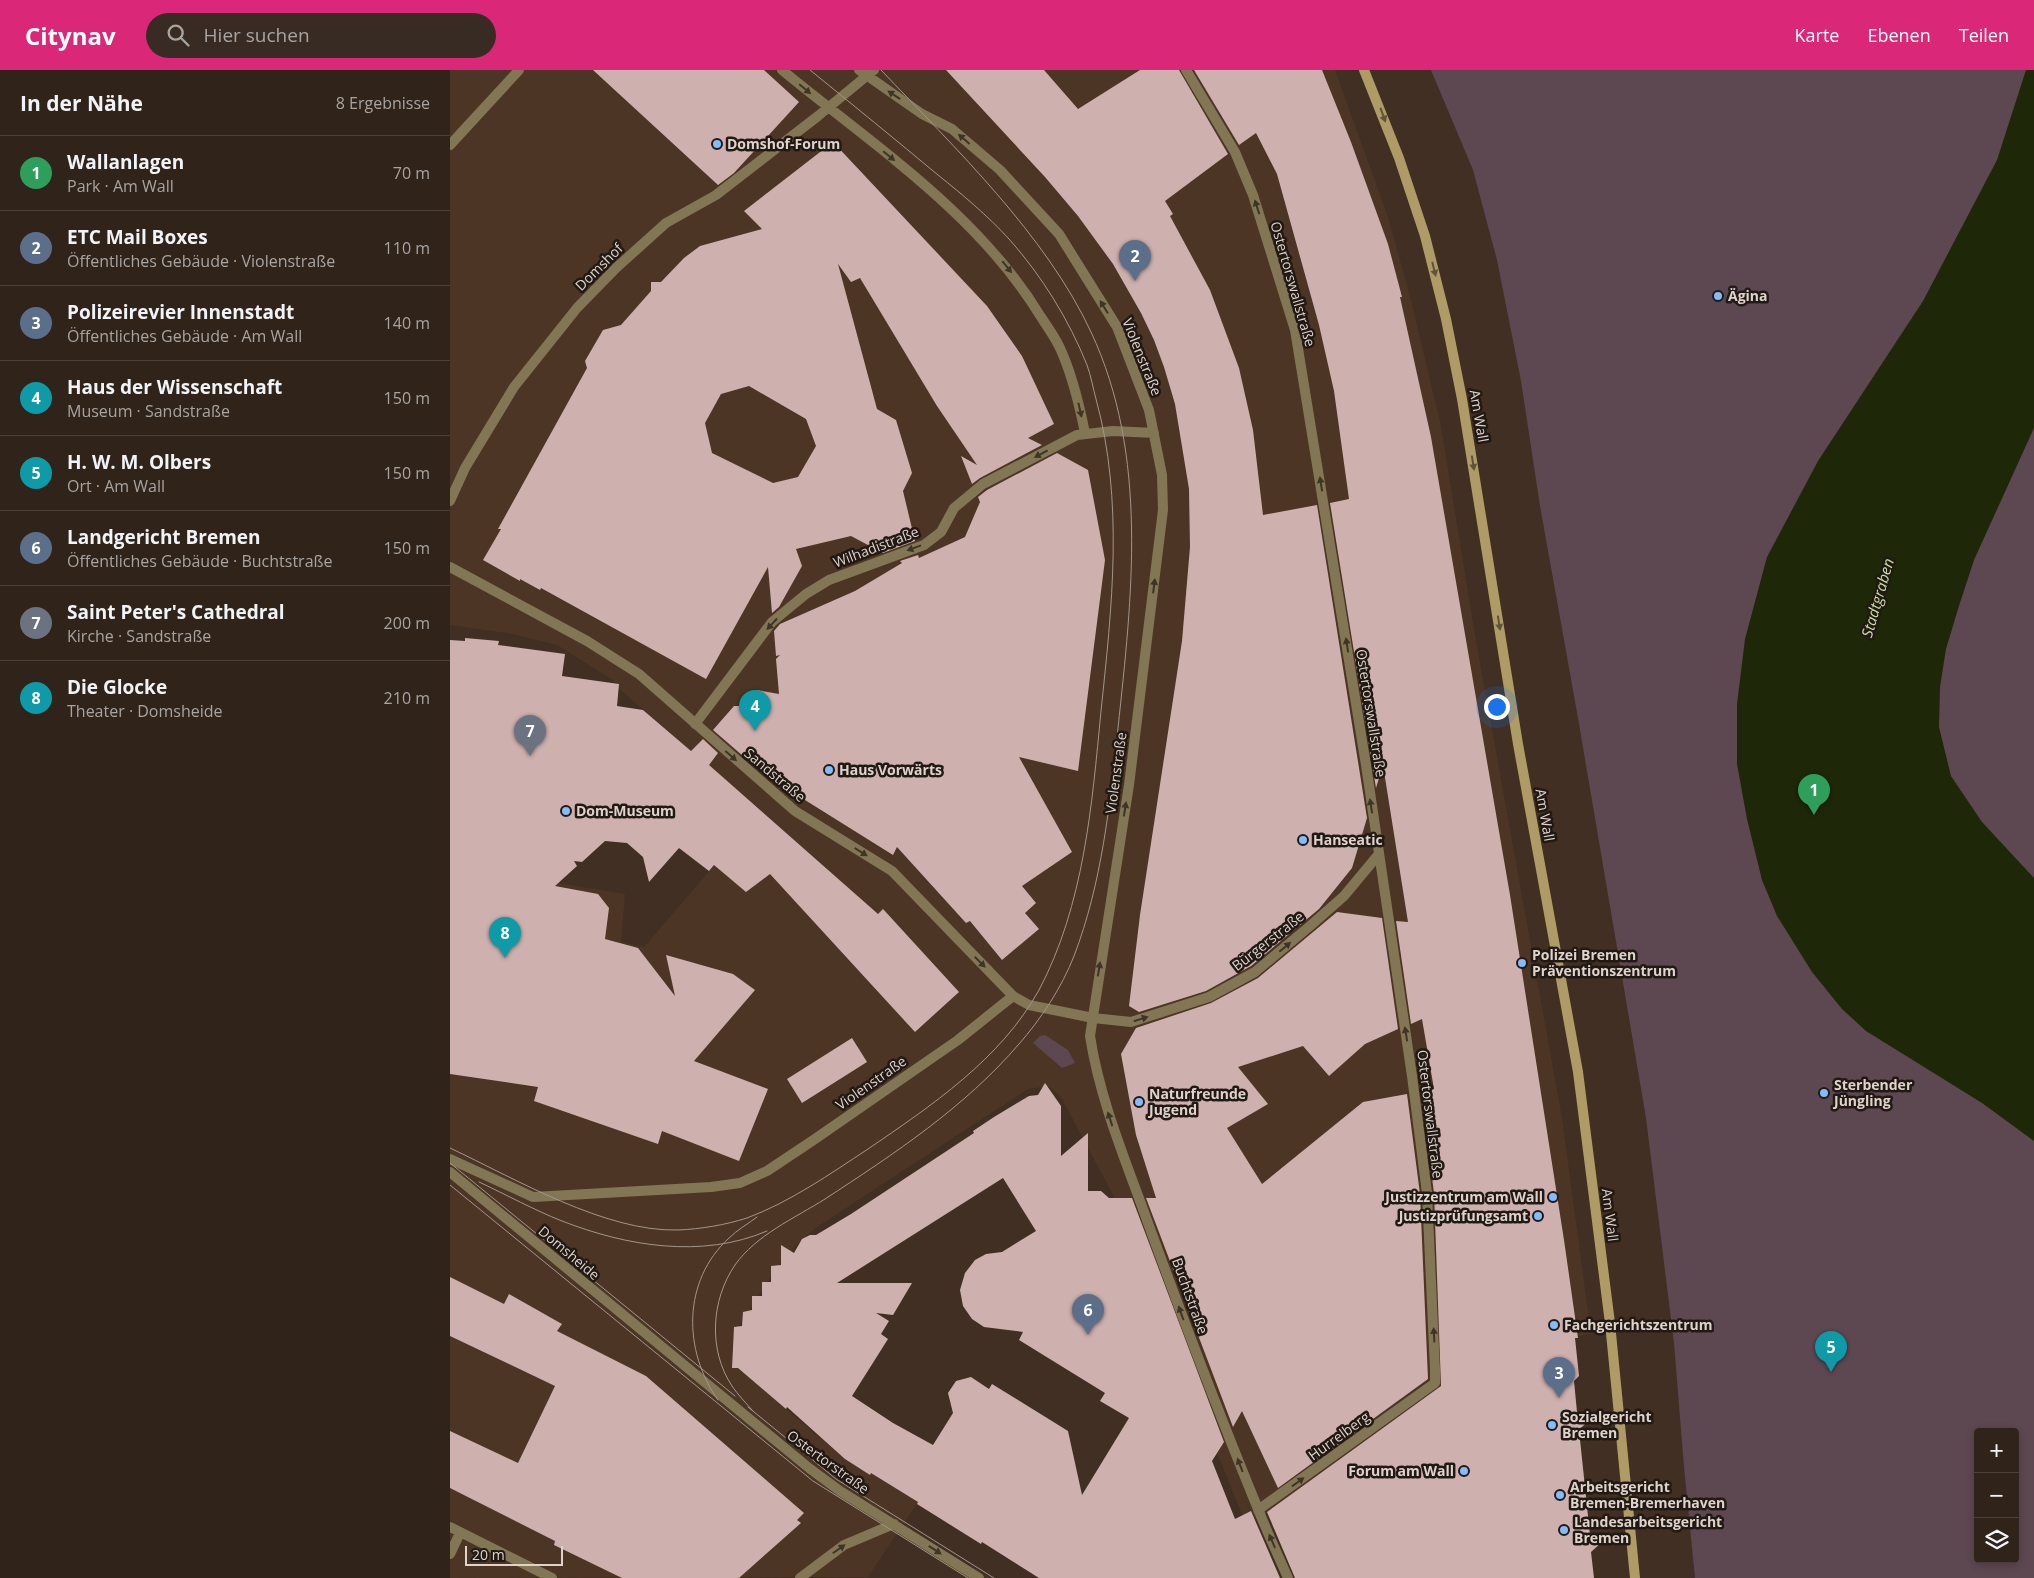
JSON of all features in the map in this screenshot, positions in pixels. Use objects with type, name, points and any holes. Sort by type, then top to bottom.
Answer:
[{"type":"main road","name":"Am Wall","points":[[1364,70],[1396,149],[1425,236],[1446,319],[1462,399],[1518,744],[1578,1072],[1610,1323],[1635,1578]]},
{"type":"street","points":[[450,145],[519,70]]},
{"type":"street","points":[[782,70],[949,206],[1011,271],[1028,294],[1059,345],[1074,383],[1085,433]]},
{"type":"street","name":"Ostertorswallstraße","points":[[1186,70],[1235,152],[1253,195],[1295,330],[1322,486],[1412,1076],[1427,1193],[1436,1383]]},
{"type":"street","name":"Domshof","points":[[450,501],[465,468],[514,387],[577,308],[616,268],[666,223],[716,195],[828,109],[866,72],[922,114]]},
{"type":"street","name":"Violenstraße","points":[[922,114],[952,129],[1000,170],[1059,234],[1117,327],[1149,410],[1154,433],[1162,476],[1163,510],[1129,785],[1093,1018]]},
{"type":"street","name":"Wilhadistraße","points":[[695,724],[772,622],[806,594],[829,580],[924,545],[941,532],[954,508],[983,484],[1078,435],[1113,431],[1154,433]]},
{"type":"street","name":"Sandstraße","points":[[450,567],[587,641],[639,674],[795,811],[892,871],[1013,996]]},
{"type":"street","name":"Bürgerstraße","points":[[1093,1018],[1131,1022],[1209,998],[1255,972],[1344,896],[1379,854]]},
{"type":"street","points":[[1013,996],[1029,1005],[1093,1018]]},
{"type":"street","name":"Violenstraße","points":[[450,1159],[533,1197],[725,1186],[740,1182],[767,1171],[958,1040],[1013,996]]},
{"type":"street","name":"Buchtstraße","points":[[1093,1018],[1090,1036],[1095,1069],[1111,1123],[1182,1316],[1258,1510],[1288,1578]]},
{"type":"street","name":"Domsheide","points":[[450,1172],[670,1354]]},
{"type":"street","name":"Ostertorstraße","points":[[670,1354],[809,1468],[840,1491],[979,1578]]},
{"type":"street","name":"Hurrelberg","points":[[1258,1510],[1436,1383]]},
{"type":"street","points":[[800,1578],[844,1545],[894,1524]]},
{"type":"street","points":[[450,1527],[552,1578]]},
{"type":"street","points":[[450,1554],[460,1532]]},
{"type":"shaded area","points":[[450,70],[1335,70],[1388,217],[1410,296],[1441,426],[1475,635],[1562,1118],[1591,1334],[1576,1336],[1451,1386],[1286,1505],[1245,1522],[1149,1285],[1121,1210],[1061,1097],[1049,1086],[1028,1089],[814,1229],[784,1257],[737,1329],[732,1353],[738,1368],[818,1436],[918,1502],[868,1577],[450,1578],[450,830],[564,843],[559,883],[625,894],[621,942],[644,947],[761,811],[619,689],[619,684],[557,645],[513,634],[450,625]]},
{"type":"shaded area","points":[[1431,70],[2034,70],[2034,1578],[1695,1578],[1674,1343],[1646,1118],[1540,506],[1521,381],[1497,260],[1473,170]]},
{"type":"shaded area","points":[[1045,1035],[1068,1050],[1075,1063],[1062,1068],[1033,1043],[1040,1036]]},
{"type":"water","name":"Stadtgraben","points":[[2026,70],[2034,70],[2034,428],[1974,560],[1958,609],[1946,649],[1940,687],[1939,727],[1951,776],[1982,822],[2034,878],[2034,1141],[1982,1103],[1866,1031],[1842,1009],[1812,972],[1777,916],[1762,880],[1747,819],[1737,764],[1737,704],[1745,639],[1767,557],[1818,461],[1923,301],[1997,160]]},
{"type":"building","name":"Domshof-Forum","points":[[593,70],[764,70],[799,102],[734,173],[718,185]]},
{"type":"building","points":[[946,70],[1044,70],[1078,109],[1140,70],[1179,70],[1228,154],[1165,201],[1173,214],[1170,216],[1210,290],[1239,368],[1253,430],[1263,515],[1317,505],[1367,818],[1352,868],[1319,909],[1251,966],[1206,991],[1139,1012],[1129,1006],[1140,915],[1182,641],[1190,547],[1189,489],[1175,404],[1154,340],[1113,264],[1078,216],[1045,177]]},
{"type":"building","points":[[1194,70],[1322,70],[1351,142],[1388,244],[1402,297],[1400,297],[1431,437],[1510,895],[1564,1240],[1578,1338],[1575,1338],[1579,1376],[1574,1381],[1577,1412],[1589,1420],[1579,1430],[1590,1535],[1602,1542],[1591,1552],[1594,1578],[1295,1578],[1267,1512],[1441,1386],[1434,1193],[1421,1092],[1434,1089],[1422,1019],[1411,1024],[1396,921],[1408,922],[1383,765],[1376,788],[1330,503],[1349,499],[1334,391],[1319,325],[1277,174],[1256,133],[1239,145]]},
{"type":"building","points":[[833,142],[987,306],[1022,356],[1054,424],[1028,438],[1042,445],[972,484],[961,456],[977,465],[937,406],[860,278],[851,282],[838,264],[877,409],[896,420],[912,473],[903,491],[915,541],[883,553],[851,536],[796,549],[802,566],[779,607],[772,613],[768,567],[706,679],[541,588],[540,590],[520,579],[520,581],[483,560],[501,529],[498,529],[587,368],[585,361],[603,330],[621,325],[651,291],[651,282],[661,282],[684,258],[700,246],[762,229],[744,211]],"holes":[[[749,386],[806,419],[816,446],[798,477],[773,483],[712,453],[705,423],[721,394]]]},
{"type":"building","points":[[1057,453],[1088,470],[1105,560],[1078,771],[1019,757],[1072,852],[1022,886],[1036,903],[1025,913],[1039,929],[1002,960],[970,921],[966,923],[897,847],[893,855],[765,775],[713,730],[734,706],[744,706],[757,690],[779,694],[776,659],[780,655],[776,656],[774,631],[780,624],[855,591],[902,563],[900,561],[918,555],[919,558],[965,537],[980,502],[978,497],[987,490]]},
{"type":"building","points":[[465,638],[499,641],[498,645],[565,654],[562,676],[619,684],[617,706],[643,710],[691,751],[703,739],[718,753],[709,765],[878,914],[883,909],[959,992],[915,1032],[770,874],[746,892],[714,865],[709,871],[679,848],[649,882],[643,857],[627,843],[605,841],[582,862],[574,861],[577,866],[555,886],[598,894],[609,908],[605,939],[638,948],[675,996],[666,955],[733,974],[755,990],[694,1061],[768,1089],[739,1161],[662,1131],[658,1144],[534,1101],[538,1087],[450,1074],[450,640],[465,641]]},
{"type":"building","points":[[1337,912],[1382,918],[1398,1029],[1365,1044],[1329,1076],[1303,1046],[1238,1067],[1268,1104],[1227,1128],[1262,1184],[1363,1102],[1407,1094],[1420,1194],[1428,1379],[1278,1488],[1242,1411],[1233,1427],[1146,1198],[1156,1198],[1136,1135],[1121,1054],[1136,1028],[1211,1003],[1258,978]]},
{"type":"building","points":[[852,1038],[867,1062],[802,1103],[787,1079]]},
{"type":"building","points":[[1045,1083],[1061,1106],[1061,1156],[1088,1133],[1088,1191],[1101,1191],[1109,1198],[1132,1198],[1224,1442],[1212,1461],[1235,1519],[1251,1511],[1280,1578],[1039,1578],[917,1504],[918,1502],[871,1473],[870,1475],[845,1459],[787,1407],[786,1409],[738,1368],[732,1368],[734,1327],[742,1326],[743,1312],[752,1310],[752,1296],[762,1296],[762,1282],[771,1282],[771,1266],[781,1265],[781,1245],[794,1253],[802,1239],[810,1235],[816,1235],[851,1214],[974,1133],[973,1131],[994,1117],[1029,1096],[1038,1095]],"holes":[[[1003,1178],[1036,1231],[1002,1252],[986,1254],[975,1260],[965,1273],[960,1290],[963,1306],[972,1319],[984,1327],[1023,1332],[1019,1340],[1105,1393],[1100,1401],[1129,1418],[1082,1495],[1068,1431],[992,1384],[989,1389],[971,1377],[956,1381],[948,1393],[953,1413],[933,1445],[893,1423],[852,1396],[888,1339],[881,1334],[889,1321],[876,1313],[893,1315],[912,1283],[837,1283]]]},
{"type":"building","points":[[450,1277],[504,1304],[509,1294],[562,1324],[557,1331],[646,1376],[804,1513],[797,1520],[801,1523],[739,1578],[622,1578],[554,1545],[555,1541],[450,1488],[450,1431],[518,1463],[555,1386],[450,1336]]},
{"type":"tram line","points":[[450,1148],[561,1201],[621,1222],[650,1228],[678,1230],[713,1226],[747,1218],[794,1196],[868,1149],[940,1098],[985,1059],[1005,1038],[1039,990],[1066,924],[1084,854],[1094,782],[1112,593],[1113,515],[1110,476],[1105,437],[1088,369],[1080,348],[1054,299],[1033,268],[1009,239],[966,198],[810,70]]},
{"type":"tram line","points":[[753,1411],[739,1396],[724,1372],[716,1341],[717,1309],[727,1279],[735,1265],[744,1254],[765,1236],[877,1165],[952,1109],[998,1067],[1027,1034],[1043,1013],[1063,979],[1084,928],[1104,843],[1128,628],[1132,527],[1129,477],[1122,428],[1109,379],[1091,332],[1072,296],[1024,227],[968,161],[881,70]]},
{"type":"tram line","points":[[450,1163],[735,1396]]},
{"type":"tram line","points":[[479,1182],[562,1221],[587,1230],[638,1243],[690,1247],[717,1245],[742,1240],[767,1231]]},
{"type":"tram line","points":[[450,1185],[813,1481],[968,1578]]},
{"type":"tram line","points":[[718,1400],[706,1381],[698,1360],[694,1339],[693,1317],[696,1295],[703,1275],[714,1255],[732,1235],[757,1217]]},
{"type":"tram line","points":[[748,1407],[836,1479],[994,1578]]},
{"type":"place","name":"Domshof-Forum","points":[[717,144]]},
{"type":"place","name":"ETC Mail Boxes","points":[[1135,281]]},
{"type":"place","name":"Ägina","points":[[1718,296]]},
{"type":"place","name":"Haus der Wissenschaft","points":[[755,731]]},
{"type":"place","name":"Saint Peter's Cathedral","points":[[530,756]]},
{"type":"place","name":"Haus Vorwärts","points":[[829,770]]},
{"type":"place","name":"Dom-Museum","points":[[566,811]]},
{"type":"place","name":"Wallanlagen","points":[[1814,815]]},
{"type":"place","name":"Hanseatic","points":[[1303,840]]},
{"type":"place","name":"Die Glocke","points":[[505,958]]},
{"type":"place","name":"Polizei Bremen Präventionszentrum","points":[[1522,963]]},
{"type":"place","name":"Sterbender Jüngling","points":[[1824,1093]]},
{"type":"place","name":"Naturfreunde Jugend","points":[[1139,1102]]},
{"type":"place","name":"Justizzentrum am Wall","points":[[1553,1197]]},
{"type":"place","name":"Justizprüfungsamt","points":[[1538,1216]]},
{"type":"place","name":"Fachgerichtszentrum","points":[[1554,1325]]},
{"type":"place","name":"Landgericht Bremen","points":[[1088,1335]]},
{"type":"place","name":"H. W. M. Olbers","points":[[1831,1372]]},
{"type":"place","name":"Polizeirevier Innenstadt","points":[[1559,1398]]},
{"type":"place","name":"Sozialgericht Bremen","points":[[1552,1425]]},
{"type":"place","name":"Forum am Wall","points":[[1464,1471]]},
{"type":"place","name":"Arbeitsgericht Bremen-Bremerhaven","points":[[1560,1495]]},
{"type":"place","name":"Landesarbeitsgericht Bremen","points":[[1564,1530]]}]
